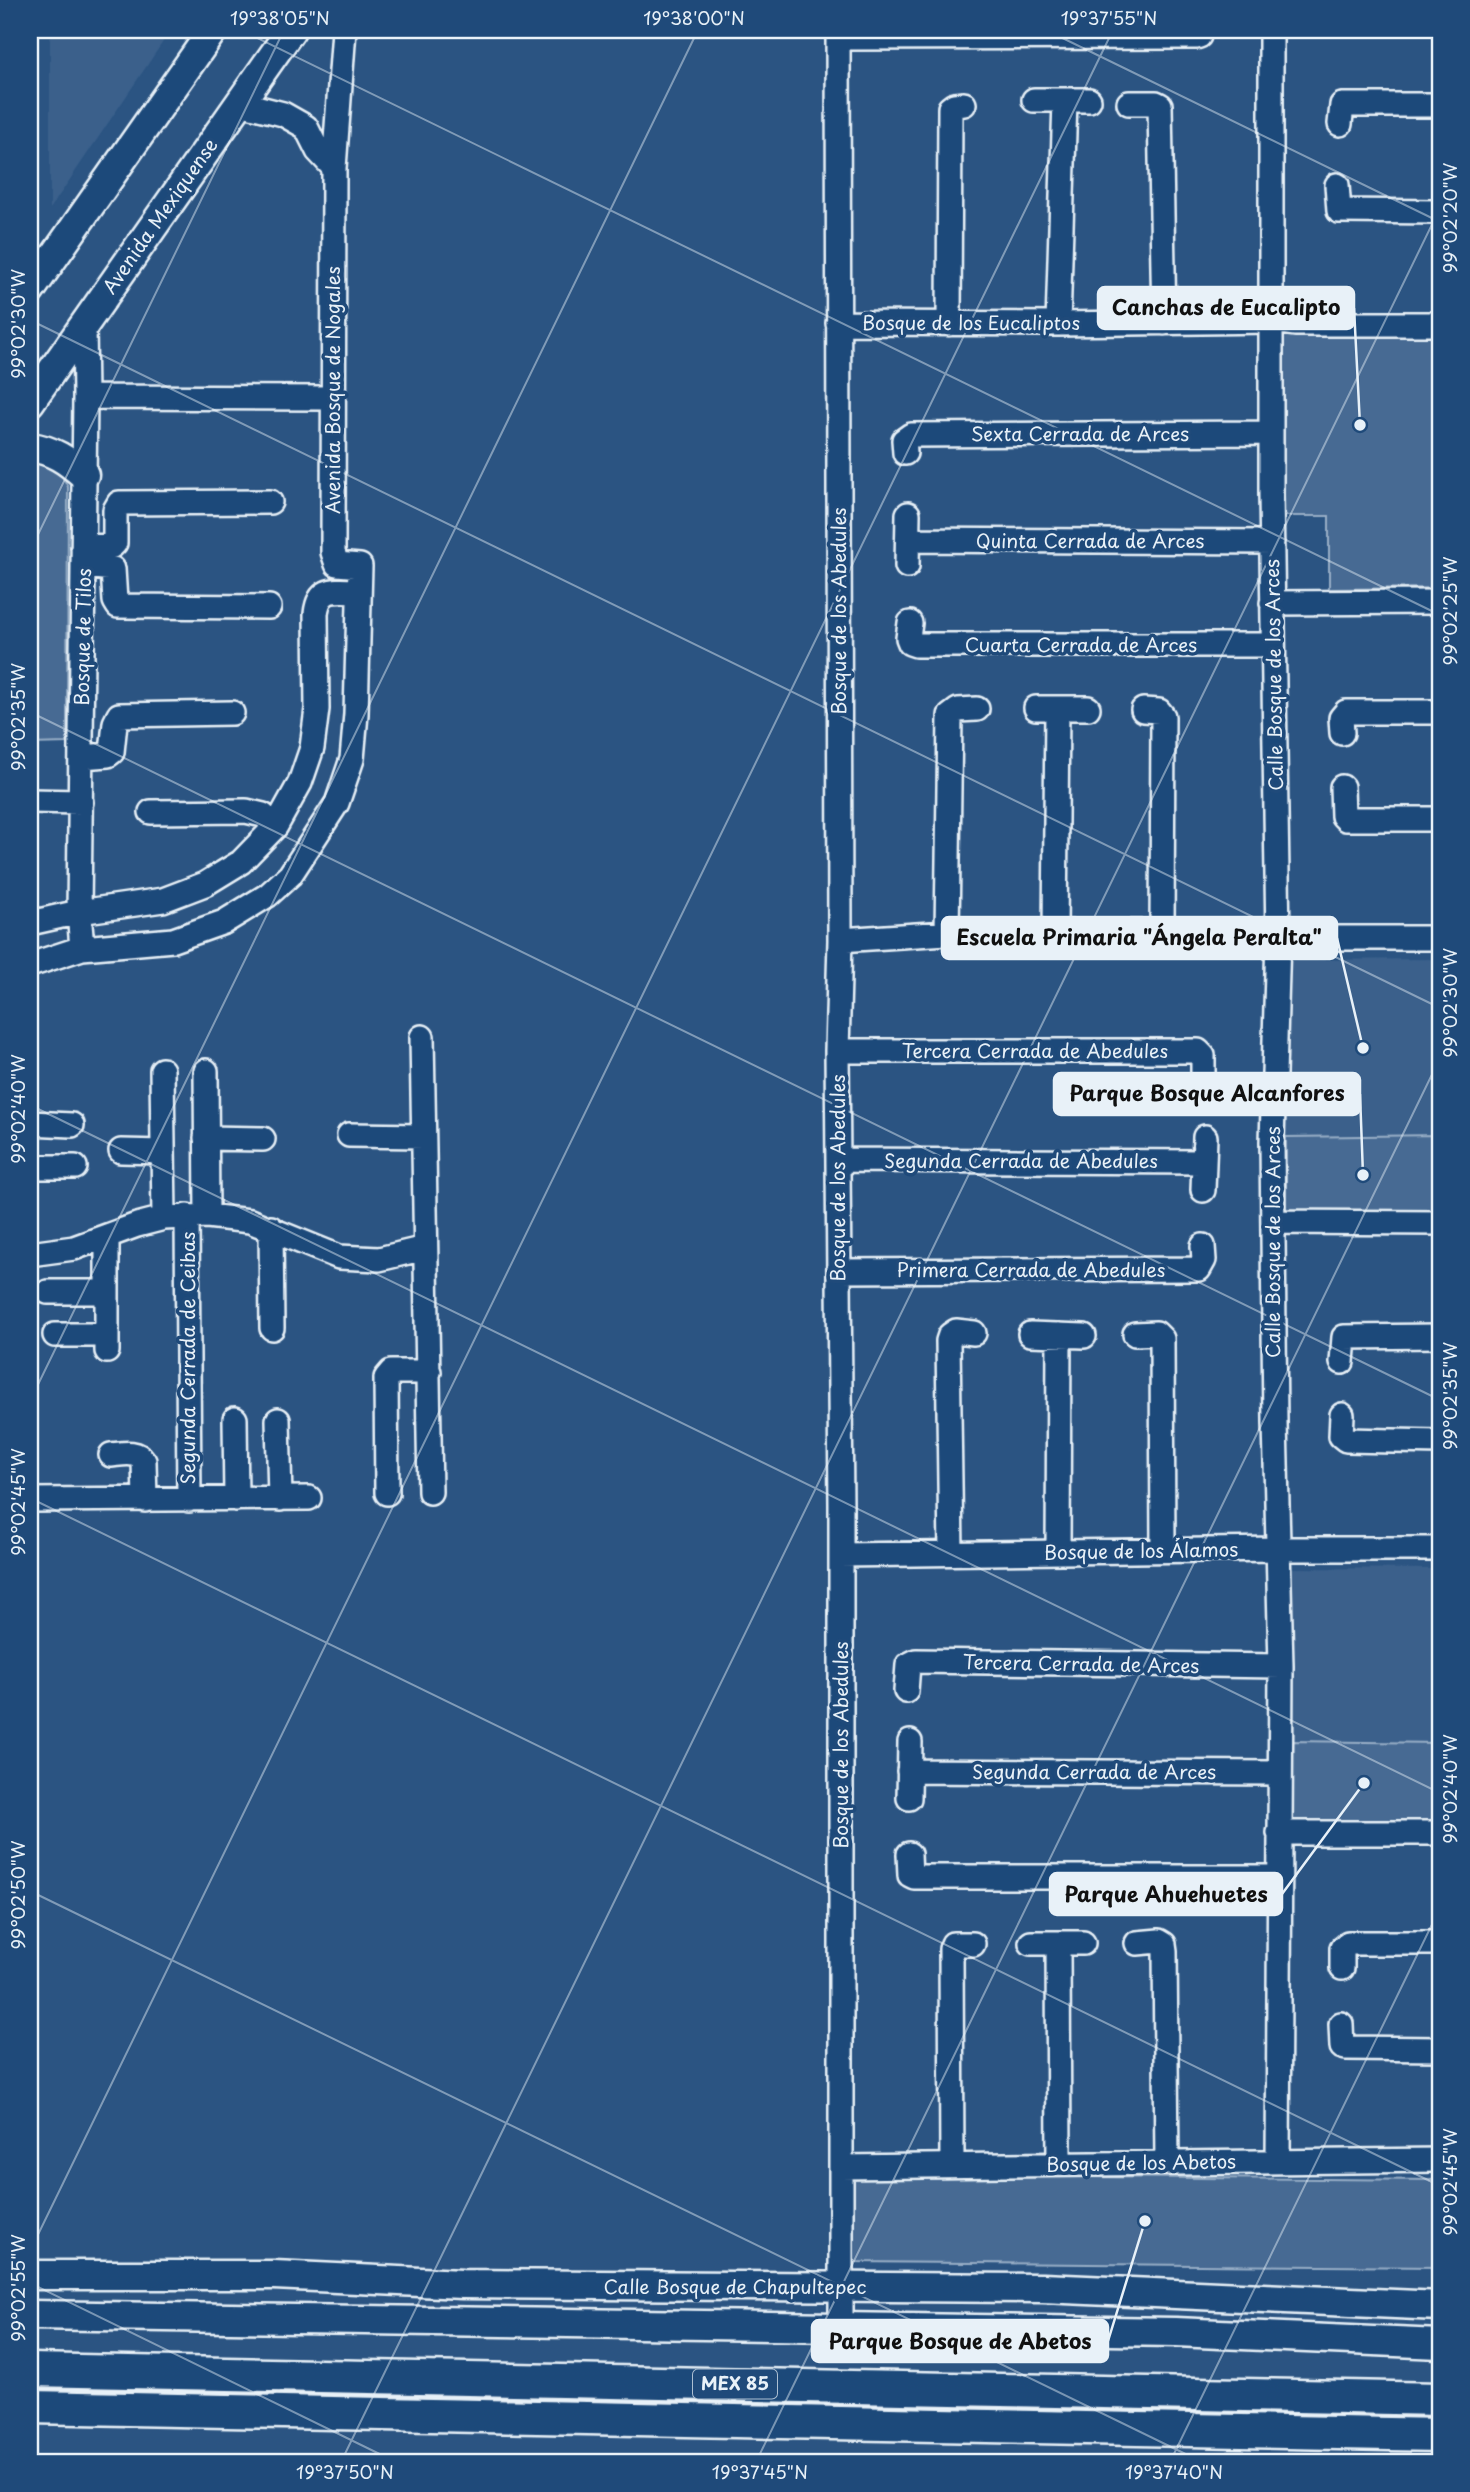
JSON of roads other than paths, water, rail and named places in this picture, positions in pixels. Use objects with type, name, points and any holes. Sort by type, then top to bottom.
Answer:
[{"type":"highway","name":"MEX 85","points":[[30,2370],[1440,2399]]},
{"type":"highway","name":"MEX 85","points":[[30,2407],[1440,2435]]},
{"type":"main road","points":[[30,291],[213,30]]},
{"type":"main road","name":"Avenida Mexiquense","points":[[30,402],[291,30]]},
{"type":"main road","points":[[30,447],[45,449],[65,457],[84,475]]},
{"type":"main road","name":"Calle Bosque de Chapultepec","points":[[30,2275],[274,2275],[462,2284],[1042,2288],[1440,2306]]},
{"type":"main road","name":"Calle Bosque de Chapultepec","points":[[30,2315],[841,2326],[1176,2333],[1440,2344]]},
{"type":"street","name":"Avenida Bosque de Nogales","points":[[30,965],[82,948],[173,940],[224,922],[268,895],[290,875],[337,803],[352,759],[356,714],[360,566],[341,565],[333,557],[334,168],[344,30]]},
{"type":"street","points":[[838,34],[1196,37],[1199,36],[1200,30]]},
{"type":"street","name":"Calle Bosque de los Arces","points":[[1272,30],[1272,603],[1278,938],[1272,1142],[1280,1666],[1278,2161]]},
{"type":"street","name":"Bosque de los Abedules","points":[[838,34],[840,940],[837,1051],[841,1555],[841,2326]]},
{"type":"street","points":[[1034,100],[1089,100]]},
{"type":"street","points":[[1058,324],[1065,100]]},
{"type":"street","points":[[240,103],[284,114],[306,127],[318,151],[334,168]]},
{"type":"street","points":[[1129,103],[1160,105],[1164,323]]},
{"type":"street","points":[[949,324],[950,108],[964,104]]},
{"type":"street","points":[[1340,124],[1342,105],[1440,105]]},
{"type":"street","points":[[1337,185],[1339,211],[1440,212]]},
{"type":"street","name":"Bosque de los Eucaliptos","points":[[838,323],[1273,321],[1295,324],[1440,324]]},
{"type":"street","name":"Bosque de Tilos","points":[[82,948],[79,912],[84,325]]},
{"type":"street","points":[[85,397],[333,398]]},
{"type":"street","name":"Sexta Cerrada de Arces","points":[[905,453],[904,440],[911,435],[1271,433]]},
{"type":"street","points":[[83,557],[115,543],[116,510],[119,503],[270,502]]},
{"type":"street","points":[[907,566],[908,513]]},
{"type":"street","name":"Quinta Cerrada de Arces","points":[[908,540],[1272,542]]},
{"type":"street","points":[[83,557],[113,569],[115,601],[118,606],[269,607]]},
{"type":"street","points":[[30,923],[79,912],[163,901],[205,884],[241,862],[276,826],[300,783],[312,748],[317,709],[316,614],[319,600],[325,592],[359,591]]},
{"type":"street","points":[[1272,603],[1440,602]]},
{"type":"street","name":"Cuarta Cerrada de Arces","points":[[910,623],[908,638],[910,643],[916,645],[1273,646]]},
{"type":"street","points":[[1055,933],[1046,708],[1088,708]]},
{"type":"street","points":[[947,933],[950,716],[958,710],[977,709]]},
{"type":"street","points":[[1143,710],[1159,711],[1163,716],[1162,932]]},
{"type":"street","points":[[1342,733],[1341,718],[1346,712],[1440,712]]},
{"type":"street","points":[[82,757],[108,755],[112,752],[115,723],[119,715],[232,713]]},
{"type":"street","points":[[1342,788],[1342,812],[1346,819],[1440,819]]},
{"type":"street","points":[[30,802],[81,802]]},
{"type":"street","points":[[151,812],[246,811],[263,815],[276,826]]},
{"type":"street","points":[[840,940],[947,933],[1162,932],[1278,938],[1440,938]]},
{"type":"street","points":[[422,1037],[430,1492]]},
{"type":"street","name":"Tercera Cerrada de Abedules","points":[[837,1051],[1198,1051],[1203,1056],[1203,1083]]},
{"type":"street","points":[[162,1070],[163,1152],[186,1217]]},
{"type":"street","points":[[186,1217],[206,1138],[206,1071]]},
{"type":"street","points":[[30,1123],[72,1125]]},
{"type":"street","points":[[349,1135],[423,1136]]},
{"type":"street","points":[[1203,1190],[1205,1137]]},
{"type":"street","points":[[206,1138],[263,1139]]},
{"type":"street","points":[[121,1152],[163,1152]]},
{"type":"street","name":"Segunda Cerrada de Abedules","points":[[838,1160],[1204,1162]]},
{"type":"street","points":[[30,1167],[75,1167]]},
{"type":"street","points":[[30,1254],[74,1248],[137,1224],[186,1217],[250,1221],[339,1257],[379,1259],[425,1248]]},
{"type":"street","name":"Segunda Cerrada de Ceibas","points":[[186,1217],[189,1500]]},
{"type":"street","points":[[1273,1222],[1440,1223]]},
{"type":"street","points":[[271,1228],[272,1328]]},
{"type":"street","points":[[55,1335],[107,1343],[107,1237]]},
{"type":"street","name":"Primera Cerrada de Abedules","points":[[839,1271],[1199,1269],[1204,1260],[1203,1246]]},
{"type":"street","points":[[48,1292],[107,1292]]},
{"type":"street","points":[[951,1553],[948,1341],[950,1335],[956,1331],[974,1333]]},
{"type":"street","points":[[1136,1334],[1156,1333],[1162,1339],[1163,1550]]},
{"type":"street","points":[[1030,1334],[1084,1336]]},
{"type":"street","points":[[1058,1552],[1059,1335]]},
{"type":"street","points":[[1342,1362],[1344,1337],[1440,1336]]},
{"type":"street","points":[[387,1493],[386,1378],[391,1372],[429,1372]]},
{"type":"street","points":[[1342,1415],[1341,1436],[1346,1440],[1440,1442]]},
{"type":"street","points":[[235,1419],[236,1499]]},
{"type":"street","points":[[278,1420],[280,1499]]},
{"type":"street","points":[[111,1455],[141,1456],[144,1461],[145,1500]]},
{"type":"street","points":[[30,1500],[309,1498]]},
{"type":"street","name":"Bosque de los Álamos","points":[[841,1555],[1440,1549]]},
{"type":"street","name":"Tercera Cerrada de Arces","points":[[906,1691],[908,1665],[916,1661],[1280,1666]]},
{"type":"street","points":[[909,1798],[910,1742]]},
{"type":"street","name":"Segunda Cerrada de Arces","points":[[909,1771],[1279,1773]]},
{"type":"street","points":[[1279,1833],[1440,1833]]},
{"type":"street","points":[[909,1854],[909,1875],[914,1877],[1279,1877]]},
{"type":"street","points":[[1137,1942],[1159,1941],[1164,1944],[1166,1951],[1167,2162]]},
{"type":"street","points":[[1031,1942],[1083,1943]]},
{"type":"street","points":[[1058,1943],[1059,2164]]},
{"type":"street","points":[[1342,1968],[1344,1944],[1440,1943]]},
{"type":"street","points":[[952,2165],[951,1949],[954,1944],[974,1944]]},
{"type":"street","points":[[1341,2024],[1342,2047],[1440,2049]]},
{"type":"street","name":"Bosque de los Abetos","points":[[842,2167],[1440,2160]]},
{"type":"place","name":"Canchas de Eucalipto","points":[[1360,425]]},
{"type":"place","name":"Escuela Primaria \"Ángela Peralta\"","points":[[1363,1048]]},
{"type":"place","name":"Parque Bosque Alcanfores","points":[[1363,1175]]},
{"type":"place","name":"Parque Ahuehuetes","points":[[1364,1783]]},
{"type":"place","name":"Parque Bosque de Abetos","points":[[1145,2221]]}]
